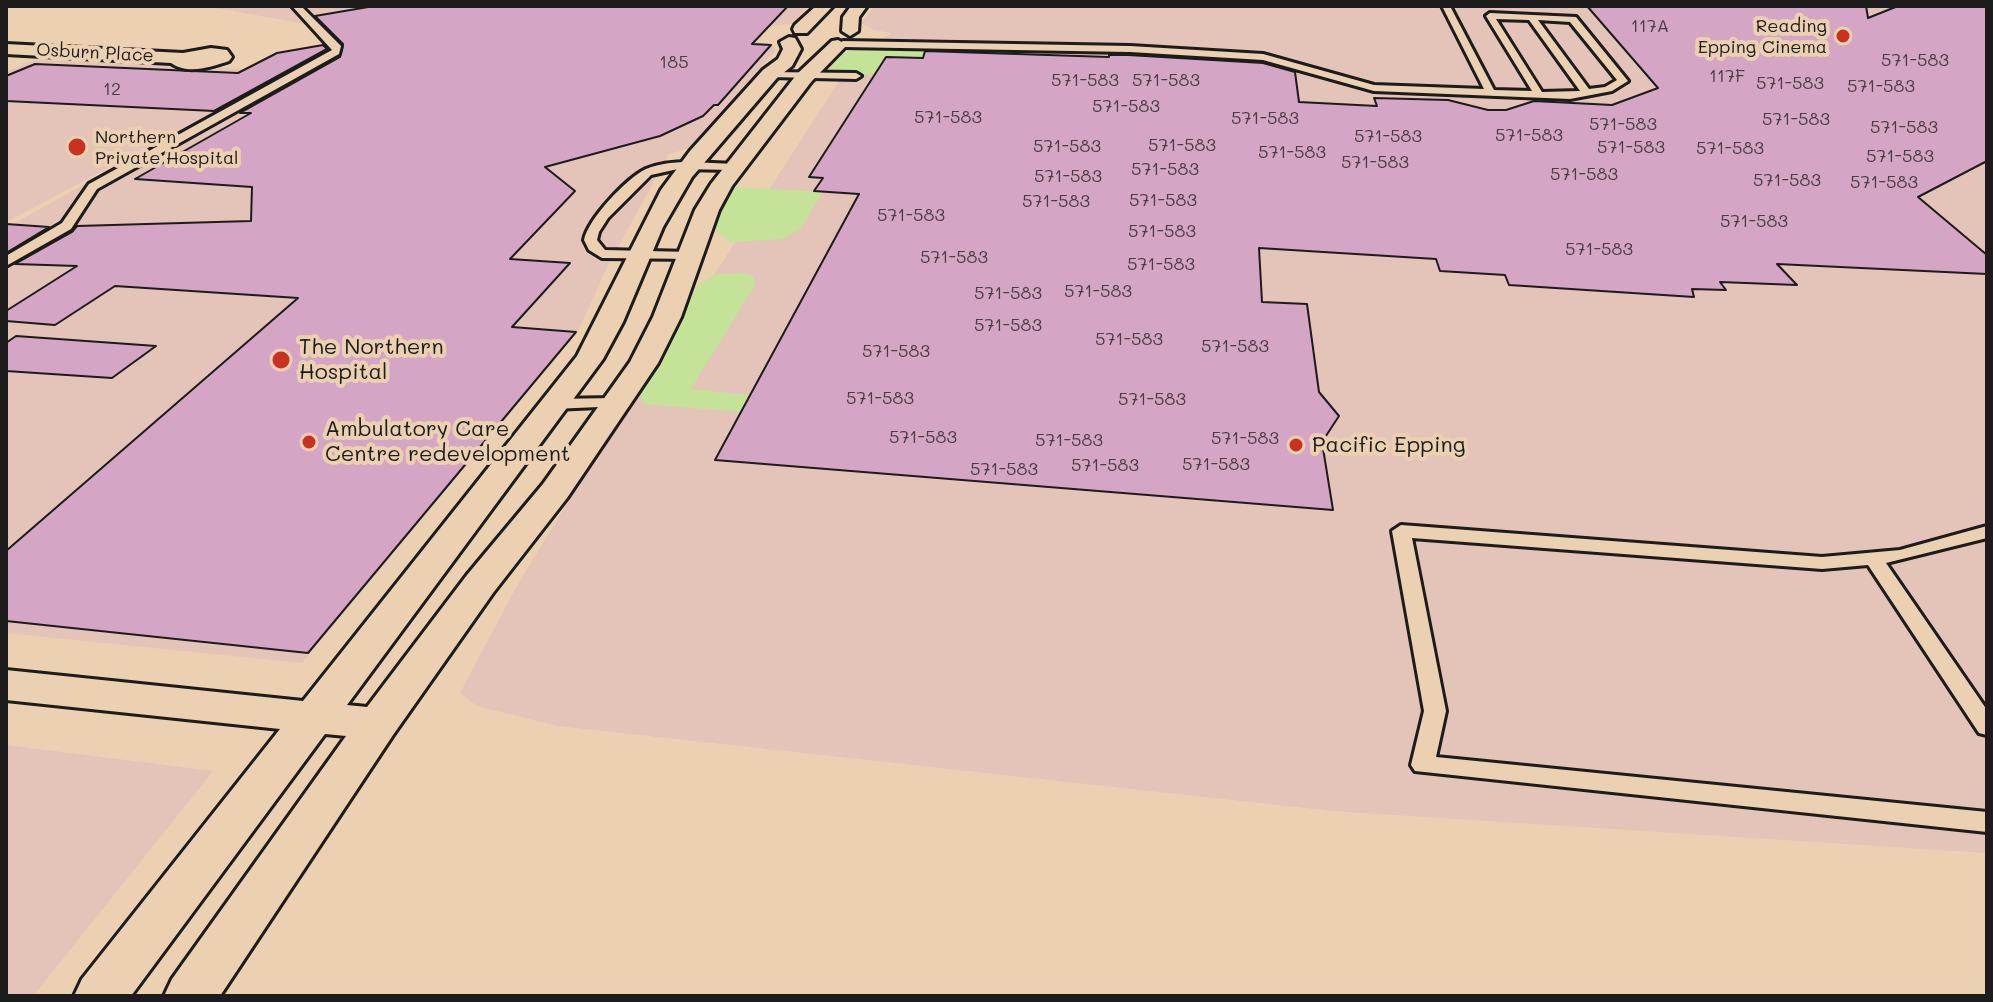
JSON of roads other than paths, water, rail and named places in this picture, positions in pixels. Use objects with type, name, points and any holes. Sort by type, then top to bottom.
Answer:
[{"type":"street","points":[[100,996],[553,404],[607,330],[660,210],[677,183],[770,74],[790,55],[795,36],[825,6]]},
{"type":"street","points":[[190,996],[378,724],[480,584],[555,491],[612,408],[654,345],[707,210],[735,167],[806,76],[846,38],[851,17],[859,6]]},
{"type":"street","points":[[795,36],[816,47],[846,38]]},
{"type":"street","name":"Osburn Place","points":[[6,49],[185,58]]},
{"type":"street","points":[[6,60],[29,50]]},
{"type":"street","points":[[6,685],[378,724]]},
{"type":"lane","points":[[6,262],[67,226],[93,187],[336,52],[338,48],[296,6]]},
{"type":"lane","points":[[1446,6],[1491,93]]},
{"type":"lane","points":[[846,38],[1142,49],[1263,57],[1365,87],[1539,95],[1587,94],[1623,81],[1573,19],[1490,16],[1539,95]]},
{"type":"lane","points":[[1531,17],[1587,94]]},
{"type":"lane","points":[[770,74],[854,78]]},
{"type":"lane","points":[[691,256],[597,252],[592,231],[598,220],[648,172],[693,165],[735,167]]},
{"type":"lane","points":[[553,404],[612,408]]},
{"type":"lane","points":[[1987,532],[1875,561],[1785,561],[1401,531],[1435,711],[1423,765],[1987,822]]},
{"type":"lane","points":[[1875,561],[1987,727]]},
{"type":"place","name":"Reading Epping Cinema","points":[[1843,36]]},
{"type":"place","name":"Northern Private Hospital","points":[[77,147]]},
{"type":"place","name":"The Northern Hospital","points":[[281,360]]},
{"type":"place","name":"Ambulatory Care Centre redevelopment","points":[[309,442]]},
{"type":"place","name":"Pacific Epping","points":[[1296,445]]}]
